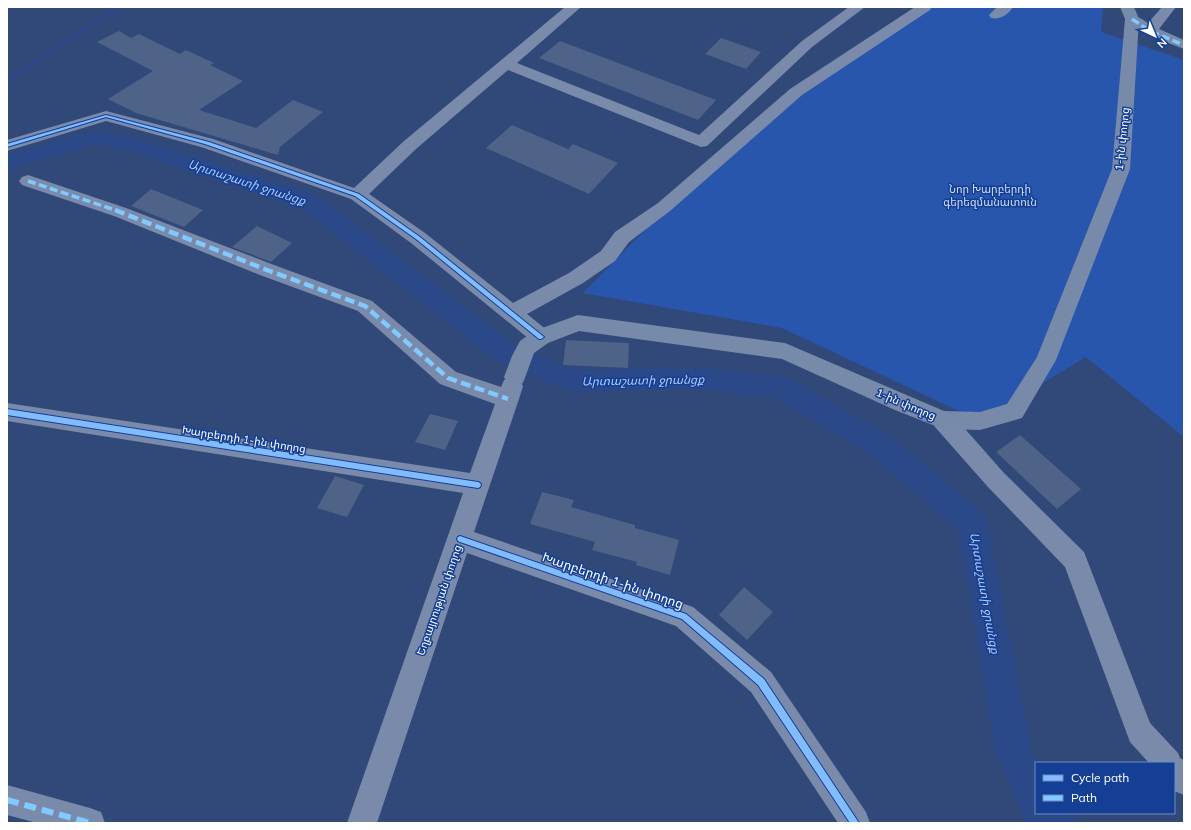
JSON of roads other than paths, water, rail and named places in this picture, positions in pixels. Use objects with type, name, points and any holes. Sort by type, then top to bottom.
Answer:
[{"type":"main road","name":"1-ին փողոց","points":[[534,342],[578,323],[785,351],[903,404],[943,420],[980,421],[1014,411],[1046,360],[1120,169],[1129,13]]},
{"type":"main road","points":[[512,388],[522,356],[534,342]]},
{"type":"street","points":[[357,195],[410,145],[574,7]]},
{"type":"street","points":[[507,64],[642,120],[701,142],[808,44],[858,7]]},
{"type":"street","points":[[512,313],[576,278],[608,256],[622,237],[664,207],[796,92],[925,7]]},
{"type":"street","points":[[1150,31],[1168,7]]},
{"type":"street","points":[[1129,13],[1150,31],[1184,46]]},
{"type":"street","points":[[7,146],[106,116],[207,143],[357,195],[418,238],[512,313],[534,342]]},
{"type":"street","points":[[28,181],[120,212],[267,270],[364,306],[448,378],[512,388]]},
{"type":"street","name":"Եղբայրության փողոց","points":[[362,823],[512,388]]},
{"type":"street","name":"Խարբերդի 1-ին փողոց","points":[[7,412],[478,485]]},
{"type":"street","points":[[943,420],[996,480],[1075,560],[1140,732],[1167,762]]},
{"type":"street","name":"Խարբերդի 1-ին փողոց","points":[[460,539],[684,616],[761,682],[855,823]]},
{"type":"street","points":[[1175,771],[1184,781]]},
{"type":"street","points":[[7,800],[90,823]]},
{"type":"waterway","points":[[7,82],[119,7]]},
{"type":"waterway","name":"Արտաշատի ջրանցք","points":[[7,162],[96,137],[136,146],[308,201],[507,354],[571,381],[697,378],[780,387],[878,444],[972,523],[1013,750],[1035,798]]},
{"type":"waterway","name":"Արտաշատի ջրանցք","points":[[1044,814],[1058,823]]},
{"type":"park label","name":"Նոր Խարբերդի գերեզմանատուն","points":[[990,195]]}]
